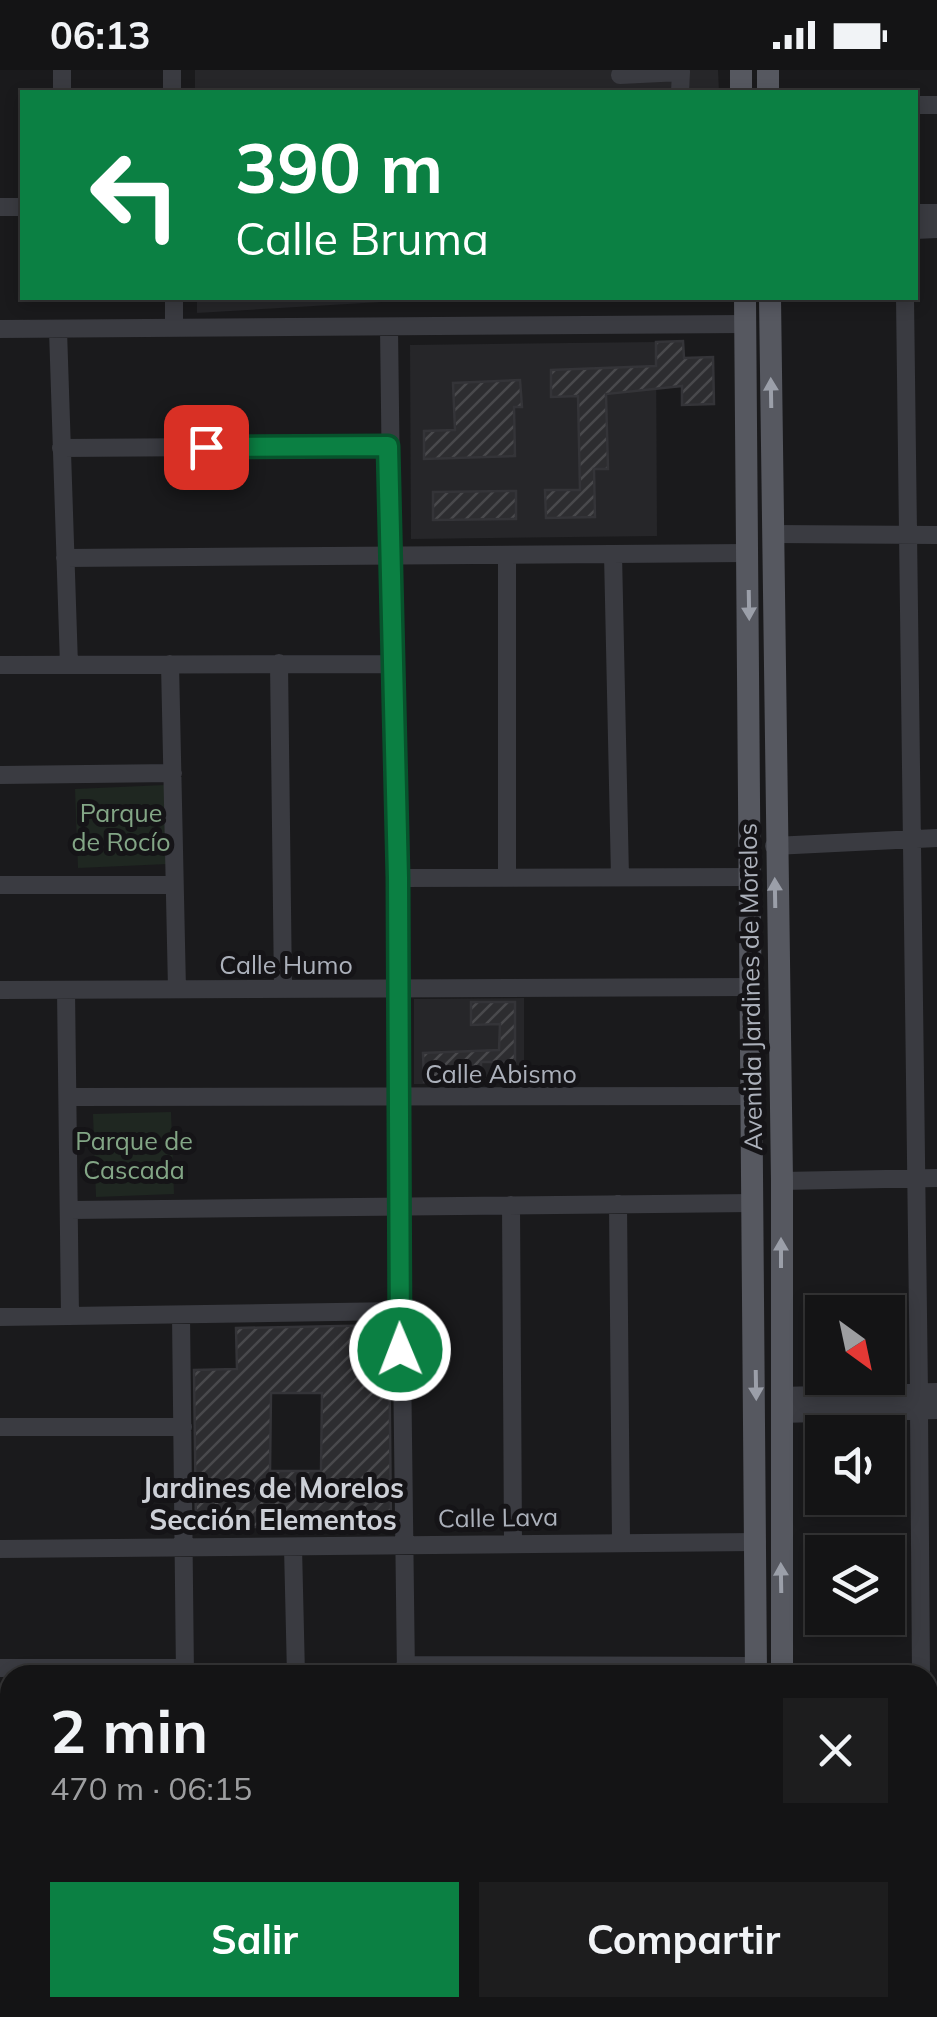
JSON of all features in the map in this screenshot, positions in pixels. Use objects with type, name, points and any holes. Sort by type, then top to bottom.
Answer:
[{"type":"main road","name":"Avenida Jardines de Morelos","points":[[745,300],[756,1665]]},
{"type":"main road","name":"Avenida Jardines de Morelos","points":[[770,300],[774,846],[782,1181],[782,1665]]},
{"type":"main road","points":[[746,432],[772,429]]},
{"type":"main road","points":[[751,934],[776,934]]},
{"type":"main road","points":[[754,1141],[781,1141]]},
{"type":"street","points":[[620,74],[680,72],[680,90]]},
{"type":"street","points":[[174,300],[174,327]]},
{"type":"street","points":[[906,300],[917,1286],[928,1401],[921,1665]]},
{"type":"street","points":[[0,330],[746,324]]},
{"type":"street","points":[[389,328],[406,1665]]},
{"type":"street","points":[[58,330],[69,665]]},
{"type":"street","points":[[60,448],[388,446]]},
{"type":"street","points":[[772,534],[937,535]]},
{"type":"street","points":[[612,554],[620,877]]},
{"type":"street","points":[[65,558],[748,554]]},
{"type":"street","points":[[506,556],[507,877]]},
{"type":"street","points":[[279,663],[284,989]]},
{"type":"street","points":[[170,664],[176,989]]},
{"type":"street","points":[[0,665],[394,664]]},
{"type":"street","points":[[0,775],[173,773]]},
{"type":"street","points":[[774,846],[937,838]]},
{"type":"street","points":[[398,878],[752,877]]},
{"type":"street","points":[[0,884],[174,885]]},
{"type":"street","points":[[916,960],[937,960]]},
{"type":"street","name":"Calle Humo","points":[[0,990],[751,986]]},
{"type":"street","points":[[66,990],[70,1316]]},
{"type":"street","points":[[917,1072],[937,1072]]},
{"type":"street","name":"Calle Abismo","points":[[68,1097],[753,1096]]},
{"type":"street","points":[[782,1181],[937,1178]]},
{"type":"street","points":[[618,1204],[621,1541]]},
{"type":"street","points":[[70,1210],[754,1204]]},
{"type":"street","points":[[511,1205],[513,1542]]},
{"type":"street","points":[[917,1286],[937,1285]]},
{"type":"street","points":[[0,1317],[400,1311]]},
{"type":"street","points":[[181,1315],[185,1665]]},
{"type":"street","points":[[780,1405],[928,1401]]},
{"type":"street","points":[[0,1427],[183,1427]]},
{"type":"street","name":"Calle Lava","points":[[0,1549],[757,1542]]},
{"type":"street","points":[[293,1547],[296,1665]]},
{"type":"shaded area","points":[[195,70],[718,70],[719,90],[195,90]]},
{"type":"shaded area","points":[[197,300],[723,300],[382,302],[197,313]]},
{"type":"shaded area","points":[[656,342],[657,536],[411,539],[410,345]]},
{"type":"shaded area","points":[[524,998],[524,1084],[414,1084],[414,999]]},
{"type":"green space","name":"Parque de Rocío","points":[[165,785],[168,864],[78,868],[75,789]]},
{"type":"green space","name":"Parque de Cascada","points":[[171,1112],[174,1194],[96,1197],[93,1114]]},
{"type":"building","points":[[683,341],[684,358],[713,357],[714,404],[682,405],[682,386],[606,394],[608,469],[594,469],[595,517],[546,518],[545,490],[580,490],[578,396],[551,397],[551,370],[656,366],[656,342]]},
{"type":"building","points":[[520,380],[522,407],[514,407],[515,456],[424,459],[424,431],[455,430],[453,383]]},
{"type":"building","points":[[516,491],[516,519],[433,520],[433,492]]},
{"type":"building","points":[[471,1002],[515,1002],[515,1062],[481,1062],[481,1079],[424,1082],[423,1053],[499,1050],[500,1024],[471,1025]]},
{"type":"building","points":[[389,1325],[391,1525],[196,1528],[194,1370],[237,1369],[236,1328]],"holes":[[[271,1393],[322,1393],[321,1471],[270,1471]]]},
{"type":"district","name":"Jardines de Morelos Sección Elementos","points":[[273,1503]]},
{"type":"route","points":[[206,447],[388,446],[398,878],[400,1350]]}]
